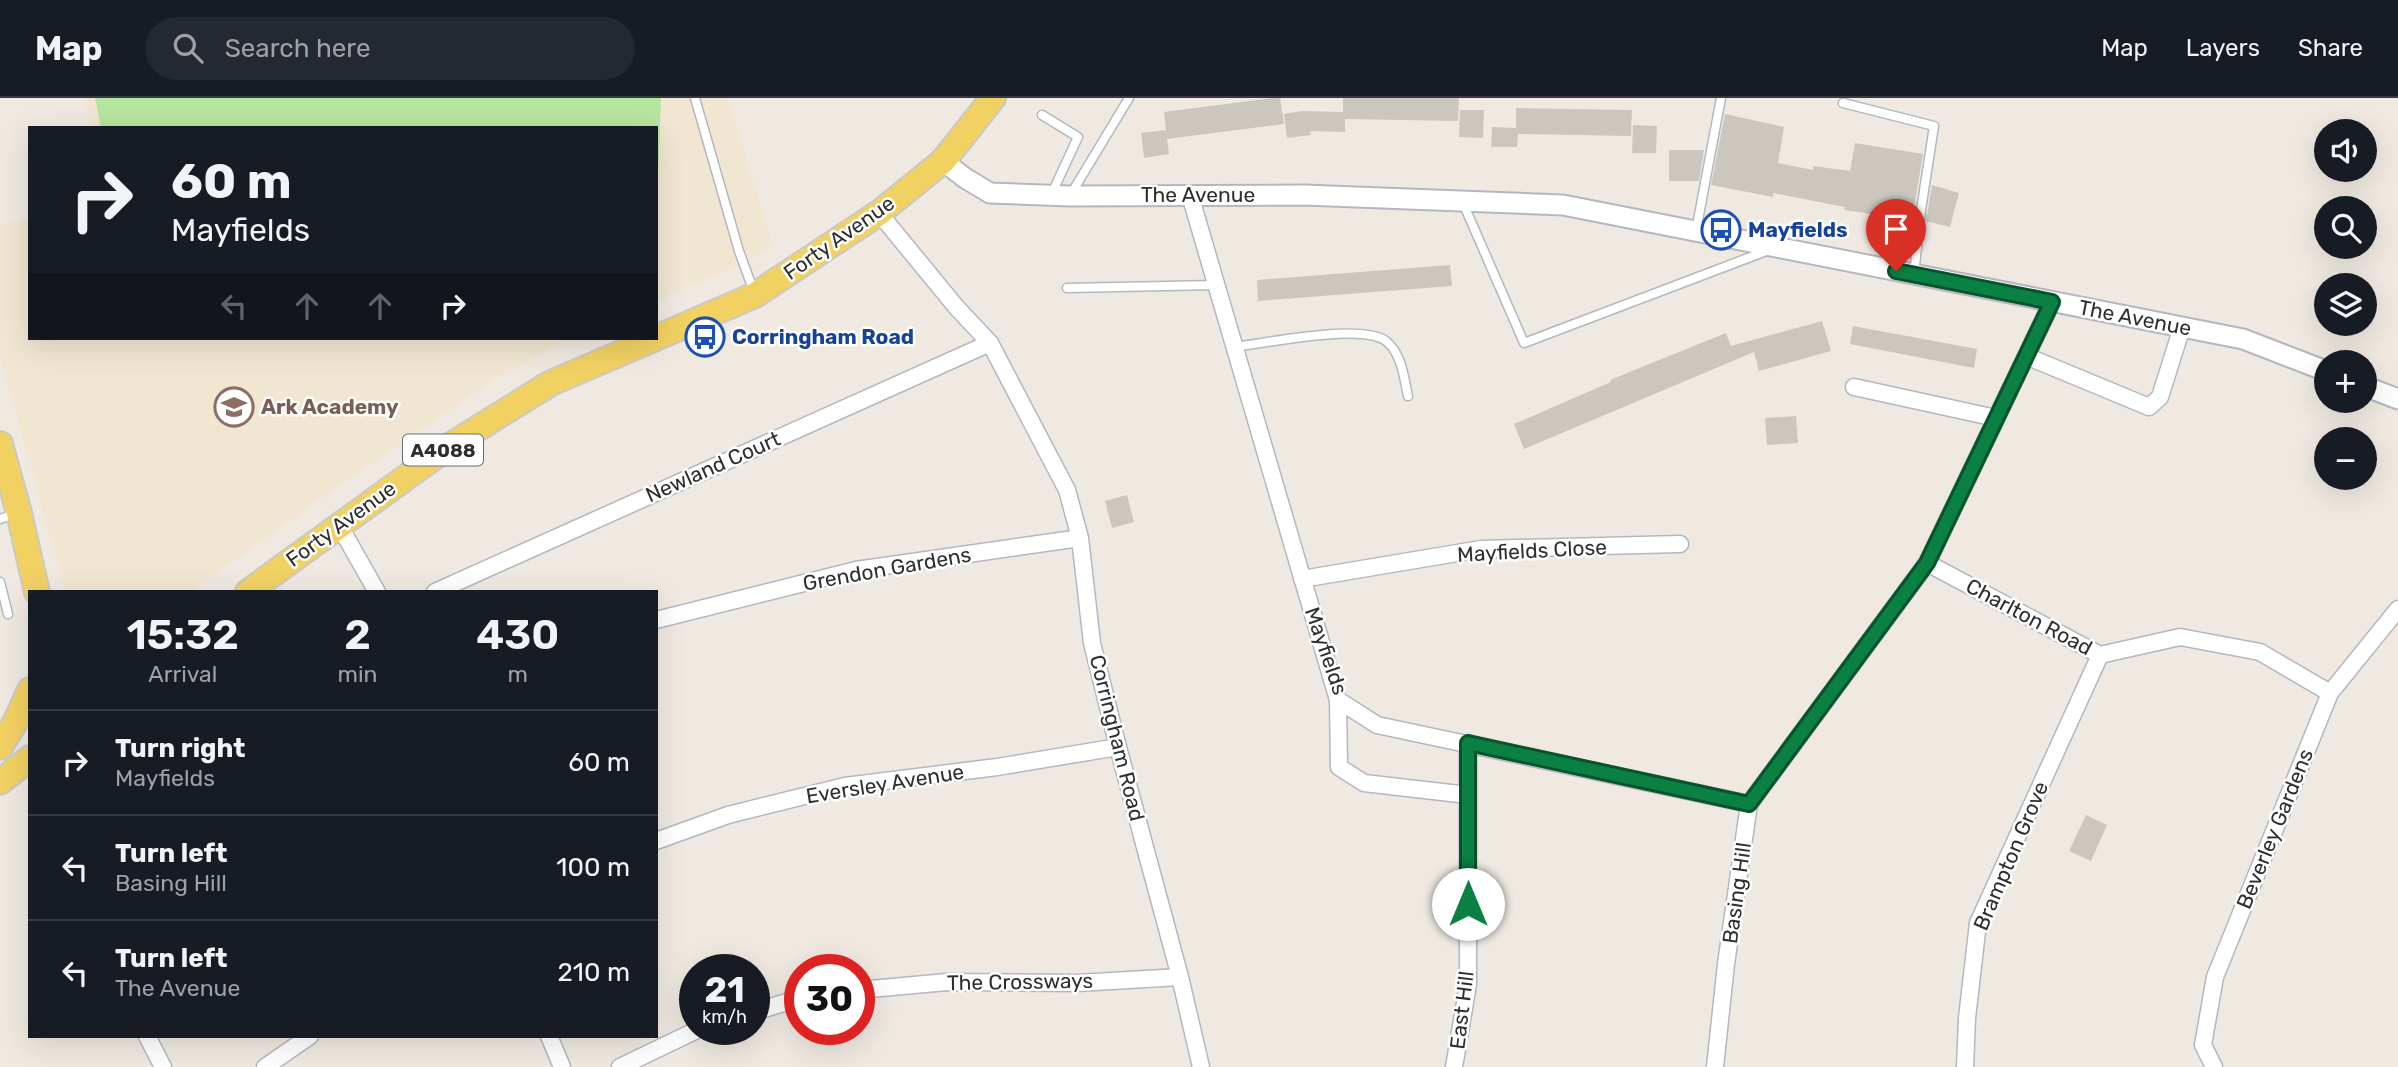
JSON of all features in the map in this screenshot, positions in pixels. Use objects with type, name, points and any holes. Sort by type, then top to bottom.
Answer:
[{"type":"main road","name":"Forty Avenue","points":[[658,337],[755,295],[878,213],[943,161],[993,98]]},
{"type":"main road","name":"Forty Avenue","points":[[251,590],[448,447],[551,383],[651,340]]},
{"type":"main road","points":[[0,444],[10,516],[36,590]]},
{"type":"main road","points":[[0,747],[28,694]]},
{"type":"main road","points":[[0,753],[28,731]]},
{"type":"main road","points":[[0,782],[28,760]]},
{"type":"street","name":"The Avenue","points":[[943,161],[990,193],[1060,196],[1304,195],[1563,205],[2243,339],[2314,366]]},
{"type":"street","name":"Mayfields","points":[[1190,195],[1338,700],[1377,725],[1749,804]]},
{"type":"street","name":"Corringham Road","points":[[878,213],[957,308],[990,343],[1067,490],[1080,538],[1093,643],[1118,747],[1180,976],[1201,1067]]},
{"type":"street","name":"Basing Hill","points":[[1715,1067],[1726,964],[1749,804],[1927,563],[2052,302]]},
{"type":"street","points":[[2026,356],[2149,407],[2160,397],[2182,327]]},
{"type":"street","name":"Newland Court","points":[[439,590],[990,343]]},
{"type":"street","points":[[1854,387],[1996,418]]},
{"type":"street","points":[[2377,391],[2398,400]]},
{"type":"street","points":[[339,525],[376,590]]},
{"type":"street","name":"Grendon Gardens","points":[[658,620],[856,570],[1080,538]]},
{"type":"street","name":"Mayfields Close","points":[[1302,579],[1481,550],[1680,544]]},
{"type":"street","name":"Charlton Road","points":[[1927,563],[2100,655],[2180,638],[2260,652],[2330,694]]},
{"type":"street","name":"Beverley Gardens","points":[[2214,1067],[2203,1045],[2215,978],[2330,694],[2398,609]]},
{"type":"street","name":"Brampton Grove","points":[[1965,1067],[1967,1018],[1978,923],[2100,655]]},
{"type":"street","points":[[1338,700],[1339,767],[1364,783],[1468,795]]},
{"type":"street","name":"East Hill","points":[[1454,1067],[1468,985],[1468,743]]},
{"type":"street","name":"Eversley Avenue","points":[[658,840],[728,815],[845,786],[997,767],[1118,747]]},
{"type":"street","name":"The Crossways","points":[[875,988],[947,982],[1077,983],[1180,976]]},
{"type":"street","points":[[148,1038],[163,1067]]},
{"type":"street","points":[[265,1067],[307,1038]]},
{"type":"street","points":[[551,1038],[562,1067]]},
{"type":"street","points":[[620,1067],[679,1039]]},
{"type":"lane","points":[[695,98],[739,251],[755,295]]},
{"type":"lane","points":[[1060,196],[1129,98]]},
{"type":"lane","points":[[1696,232],[1721,98]]},
{"type":"lane","points":[[1843,103],[1934,126],[1914,275]]},
{"type":"lane","points":[[1042,114],[1078,138],[1060,196]]},
{"type":"lane","points":[[1462,200],[1524,343],[1776,247]]},
{"type":"lane","points":[[1067,288],[1216,285]]},
{"type":"lane","points":[[1234,347],[1332,334],[1373,335],[1387,342],[1397,354],[1408,396]]},
{"type":"lane","points":[[0,582],[8,614]]},
{"type":"shaded area","points":[[84,98],[728,98],[773,246],[736,266],[658,300],[658,126],[91,126]]},
{"type":"shaded area","name":"Ark Academy","points":[[28,218],[28,340],[565,340],[498,377],[193,590],[65,590],[0,355],[0,226]]},
{"type":"green space","points":[[95,98],[661,98],[658,177],[658,126],[101,126]]},
{"type":"building","points":[[1280,98],[1284,124],[1167,139],[1164,112]]},
{"type":"building","points":[[1343,98],[1459,98],[1458,121],[1345,119],[1345,132],[1310,131],[1311,135],[1287,138],[1284,114],[1302,111],[1343,112]]},
{"type":"building","points":[[1516,108],[1632,110],[1631,136],[1518,134],[1517,147],[1491,147],[1492,127],[1516,128]]},
{"type":"building","points":[[1460,110],[1484,110],[1483,138],[1459,137]]},
{"type":"building","points":[[1725,114],[1784,127],[1778,163],[1813,170],[1813,166],[1850,171],[1855,143],[1923,154],[1912,220],[1844,210],[1845,207],[1773,193],[1773,197],[1711,185]]},
{"type":"building","points":[[1633,125],[1657,126],[1656,153],[1632,153]]},
{"type":"building","points":[[1166,130],[1169,154],[1144,158],[1141,133]]},
{"type":"building","points":[[1669,150],[1704,150],[1699,181],[1669,181]]},
{"type":"building","points":[[1932,185],[1959,193],[1950,227],[1926,221]]},
{"type":"building","points":[[1450,265],[1452,286],[1258,301],[1257,280]]},
{"type":"building","points":[[1822,321],[1831,351],[1759,371],[1754,352],[1524,449],[1514,424],[1611,382],[1610,380],[1726,333],[1731,346]]},
{"type":"building","points":[[1853,326],[1977,349],[1974,368],[1850,344]]},
{"type":"building","points":[[1796,416],[1798,443],[1767,445],[1765,418]]},
{"type":"building","points":[[1127,495],[1134,522],[1112,528],[1105,501]]},
{"type":"building","points":[[2086,815],[2107,825],[2091,861],[2069,851]]},
{"type":"place","name":"Mayfields","points":[[1721,230]]},
{"type":"place","name":"Corringham Road","points":[[705,337]]},
{"type":"place","name":"Ark Academy","points":[[234,407]]},
{"type":"route","points":[[1468,904],[1468,743],[1749,804],[1927,563],[2052,302],[1896,271]]}]
